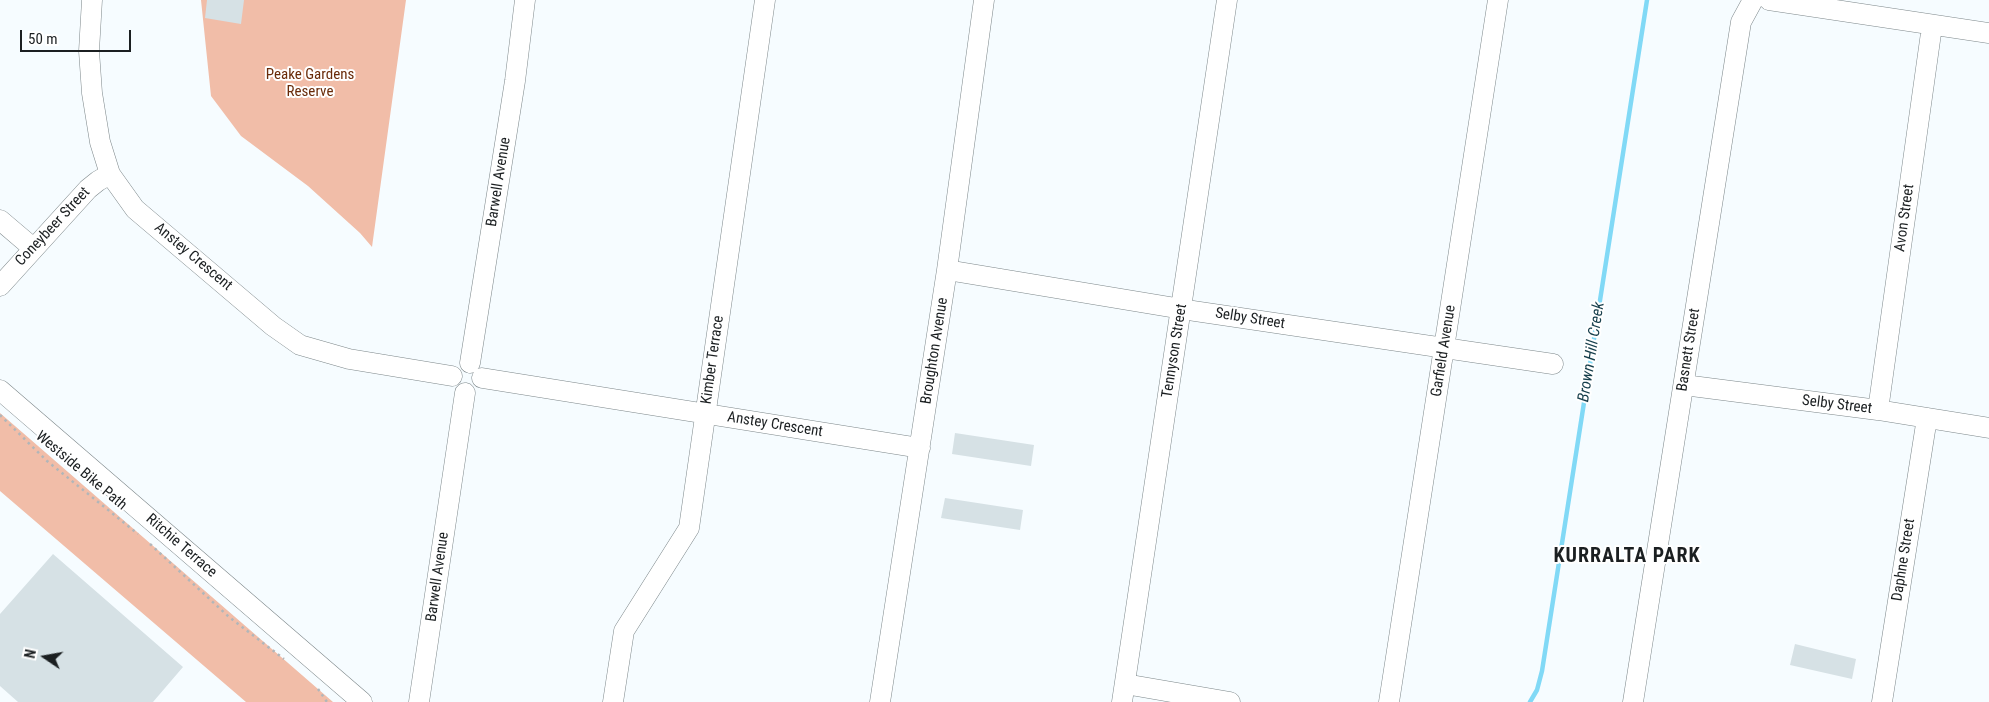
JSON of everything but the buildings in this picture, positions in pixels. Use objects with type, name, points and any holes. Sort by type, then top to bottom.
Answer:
[{"type":"street","name":"Anstey Crescent","points":[[92,0],[90,51],[92,93],[100,142],[110,174],[136,209],[273,326],[300,345],[349,359],[452,376]]},
{"type":"street","name":"Barwell Avenue","points":[[476,370],[524,0]]},
{"type":"street","name":"Kimber Terrace","points":[[613,702],[624,632],[689,528],[765,0]]},
{"type":"street","name":"Broughton Avenue","points":[[880,702],[947,270],[984,0]]},
{"type":"street","name":"Tennyson Street","points":[[1124,693],[1227,0]]},
{"type":"street","name":"Garfield Avenue","points":[[1389,702],[1498,0]]},
{"type":"street","name":"Basnett Street","points":[[1633,702],[1740,22],[1753,0]]},
{"type":"street","points":[[1769,0],[1932,26],[1989,33]]},
{"type":"street","name":"Avon Street","points":[[1878,410],[1932,26]]},
{"type":"street","name":"Coneybeer Street","points":[[0,286],[88,189],[98,180],[110,174]]},
{"type":"street","points":[[0,220],[33,248]]},
{"type":"street","name":"Selby Street","points":[[947,270],[1182,309],[1554,364]]},
{"type":"street","points":[[465,363],[476,370],[479,388],[465,393],[454,385],[452,376],[456,368],[465,363]]},
{"type":"street","name":"Anstey Crescent","points":[[476,370],[705,414],[920,448]]},
{"type":"street","name":"Selby Street","points":[[1684,385],[1878,410],[1989,428]]},
{"type":"street","name":"Ritchie Terrace","points":[[0,390],[362,702]]},
{"type":"street","name":"Barwell Avenue","points":[[419,702],[465,393]]},
{"type":"street","name":"Daphne Street","points":[[1882,702],[1927,418]]},
{"type":"street","points":[[1124,693],[1230,702]]},
{"type":"path","name":"Westside Bike Path","points":[[0,415],[48,461],[141,536]]},
{"type":"path","points":[[148,542],[229,617],[289,663]]},
{"type":"path","points":[[317,686],[327,702]]},
{"type":"green space","name":"Peake Gardens Reserve","points":[[201,0],[406,0],[372,247],[360,233],[308,186],[241,136],[211,96]]},
{"type":"green space","points":[[0,413],[333,702],[246,702],[0,491]]},
{"type":"waterway","name":"Brown Hill Creek","points":[[1530,702],[1537,690],[1542,671],[1647,0]]},
{"type":"district","name":"KURRALTA PARK","points":[[1627,557]]}]
